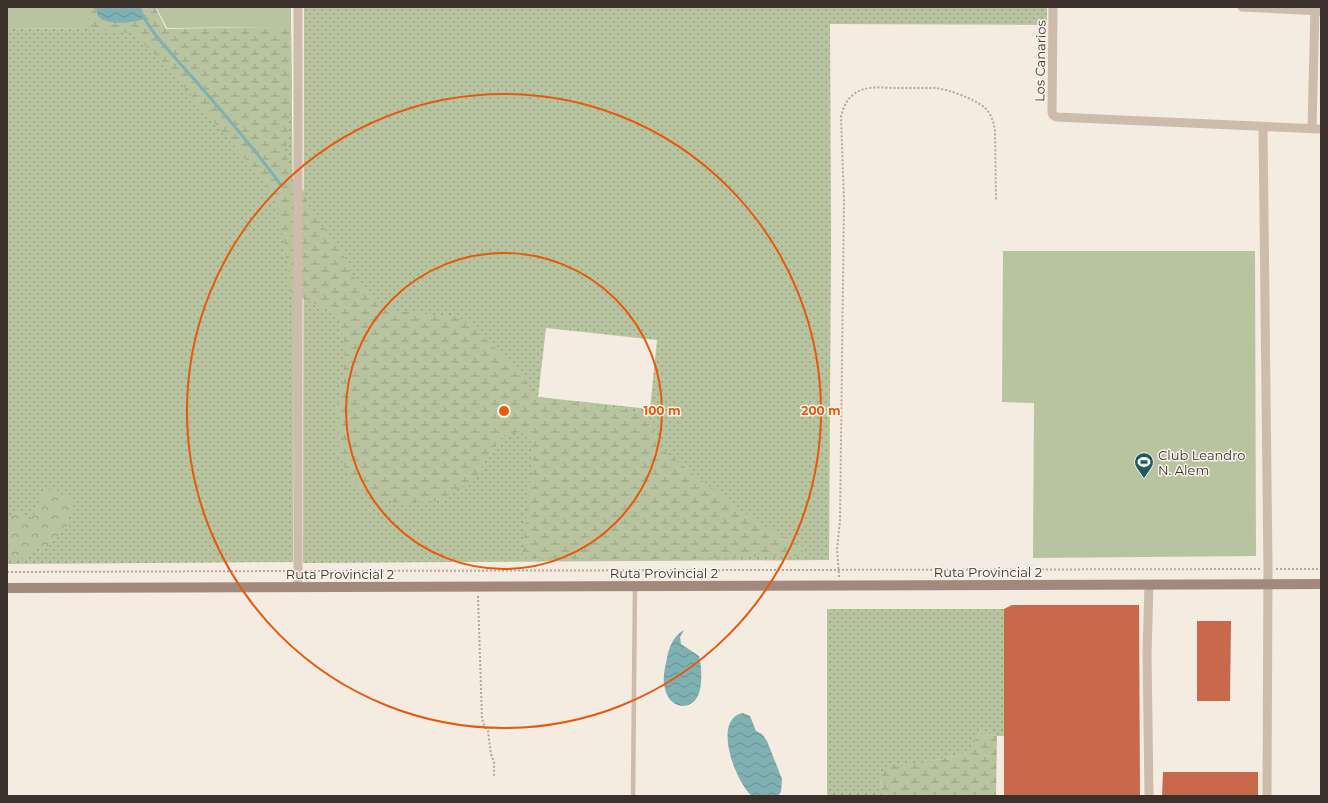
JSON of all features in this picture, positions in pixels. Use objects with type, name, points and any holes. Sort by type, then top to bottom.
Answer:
[{"type":"main road","name":"Ruta Provincial 2","points":[[7,588],[1321,584]]},
{"type":"street","points":[[298,7],[298,587]]},
{"type":"street","name":"Los Canarios","points":[[1053,7],[1053,115],[1056,117],[1263,126]]},
{"type":"street","points":[[1242,7],[1317,9],[1317,129],[1263,126],[1268,569],[1266,796]]},
{"type":"street","points":[[1148,585],[1149,796]]},
{"type":"lane","points":[[633,796],[635,586]]},
{"type":"path","points":[[839,586],[837,549],[840,521],[844,201],[841,117],[843,108],[847,101],[854,94],[868,88],[937,88],[953,92],[984,107],[994,121],[996,201]]},
{"type":"path","points":[[7,572],[1321,569]]},
{"type":"path","points":[[478,587],[482,719],[488,731],[494,762],[494,776]]},
{"type":"green space","points":[[7,7],[88,7],[88,29],[7,28]]},
{"type":"green space","points":[[87,7],[155,7],[166,29],[291,27],[292,89],[285,151],[293,179],[304,191],[311,213],[340,248],[352,275],[385,309],[457,318],[470,324],[519,372],[538,397],[646,414],[658,446],[736,507],[765,527],[803,547],[802,556],[668,559],[522,558],[533,451],[529,437],[519,432],[506,435],[491,451],[476,478],[438,501],[399,503],[374,498],[352,483],[338,453],[337,406],[342,384],[345,349],[338,315],[291,293],[284,240],[280,226],[277,204],[265,182],[162,61],[132,33],[88,29]]},
{"type":"green space","points":[[88,7],[155,7],[166,29],[291,27],[294,299],[293,562],[7,564],[7,28],[87,29]]},
{"type":"green space","points":[[156,7],[291,7],[291,27],[167,28]]},
{"type":"green space","points":[[304,7],[1047,7],[1047,25],[830,24],[831,244],[829,560],[303,563]],"holes":[[[546,328],[657,340],[650,409],[538,397]]]},
{"type":"green space","name":"Club Leandro N. Alem","points":[[1003,251],[1255,251],[1256,556],[1033,558],[1034,403],[1002,402]]},
{"type":"green space","points":[[50,490],[66,496],[73,504],[67,526],[47,547],[35,550],[29,556],[13,561],[7,559],[8,519],[17,511],[23,514],[26,519],[31,519],[38,508],[39,498]]},
{"type":"green space","points":[[827,609],[1004,609],[1004,736],[980,732],[968,753],[932,761],[880,780],[883,796],[827,796]]},
{"type":"green space","points":[[980,732],[997,736],[996,796],[883,796],[880,780],[884,768],[932,761],[967,753]]},
{"type":"water","points":[[96,7],[139,7],[144,19],[120,23],[108,21],[98,16]]},
{"type":"water","points":[[684,630],[680,637],[681,644],[699,656],[701,678],[700,690],[696,699],[692,703],[682,706],[670,699],[665,689],[664,677],[671,646],[677,635]]},
{"type":"water","points":[[743,713],[750,716],[756,731],[762,734],[767,741],[782,779],[781,792],[778,796],[752,796],[739,778],[730,752],[728,738],[729,727],[734,718]]},
{"type":"building","points":[[1012,605],[1139,605],[1140,796],[1004,796],[1004,609]]},
{"type":"building","points":[[1197,621],[1231,621],[1230,701],[1197,701]]},
{"type":"building","points":[[1163,772],[1258,772],[1258,796],[1162,796]]},
{"type":"waterway","points":[[139,7],[148,25],[170,53],[238,130],[281,185]]},
{"type":"place","name":"Club Leandro N. Alem","points":[[1144,479]]}]
